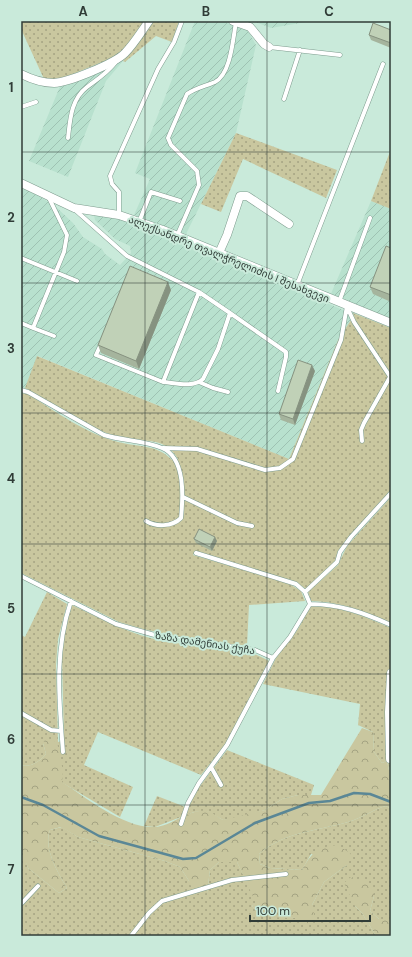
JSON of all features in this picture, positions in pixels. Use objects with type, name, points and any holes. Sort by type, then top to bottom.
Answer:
[{"type":"street","points":[[21,74],[37,80],[54,83],[81,75],[118,59],[125,53],[149,21]]},
{"type":"street","points":[[234,22],[250,27],[264,44],[270,47]]},
{"type":"street","name":"ალექსანდრე თვალჭრელიძის I შესახვევი","points":[[21,183],[74,208],[119,215],[177,236],[219,252],[338,303],[391,323]]},
{"type":"street","points":[[219,252],[227,235],[240,196],[246,196],[289,224]]},
{"type":"street","points":[[390,758],[388,712],[391,673]]},
{"type":"lane","points":[[119,215],[119,192],[112,184],[110,176],[158,69],[174,42],[182,21]]},
{"type":"lane","points":[[177,236],[199,185],[199,176],[197,171],[171,145],[168,138],[187,94],[216,81],[222,76],[227,68],[234,22]]},
{"type":"lane","points":[[270,47],[340,55]]},
{"type":"lane","points":[[284,99],[300,50]]},
{"type":"lane","points":[[68,138],[71,112],[79,96],[86,88],[106,75],[118,59]]},
{"type":"lane","points":[[296,285],[383,64]]},
{"type":"lane","points":[[21,107],[36,102]]},
{"type":"lane","points":[[139,222],[151,192],[180,201]]},
{"type":"lane","points":[[33,328],[64,252],[67,236],[48,196]]},
{"type":"lane","points":[[74,208],[127,256],[199,292],[286,352],[278,391]]},
{"type":"lane","points":[[338,303],[370,218]]},
{"type":"lane","points":[[21,258],[77,281]]},
{"type":"lane","points":[[131,267],[134,260]]},
{"type":"lane","points":[[163,382],[199,292]]},
{"type":"lane","points":[[347,306],[354,322],[391,377],[364,423],[361,430],[362,441]]},
{"type":"lane","points":[[21,390],[28,392],[104,435],[118,440],[162,448],[197,449],[265,470],[280,468],[293,459],[341,340],[347,306]]},
{"type":"lane","points":[[199,382],[212,363],[230,313]]},
{"type":"lane","points":[[21,323],[54,336]]},
{"type":"lane","points":[[102,341],[96,355],[163,382],[190,384],[199,382],[228,392]]},
{"type":"lane","points":[[146,521],[152,525],[170,524],[177,522],[181,518],[184,492],[177,463],[170,453],[162,448]]},
{"type":"lane","points":[[305,592],[338,562],[340,552],[391,493]]},
{"type":"lane","points":[[183,497],[237,523],[252,526]]},
{"type":"lane","points":[[196,553],[296,584],[305,592],[310,604]]},
{"type":"lane","name":"ზაზა დამენიას ქუჩა","points":[[21,576],[116,624],[151,634],[198,643],[233,646],[255,650],[273,658]]},
{"type":"lane","points":[[63,752],[58,684],[59,651],[64,623],[71,601]]},
{"type":"lane","points":[[310,604],[329,604],[352,609],[391,625]]},
{"type":"lane","points":[[181,824],[188,803],[199,783],[227,745],[273,658],[290,637],[310,604]]},
{"type":"lane","points":[[21,713],[51,730],[62,731]]},
{"type":"lane","points":[[211,767],[221,785]]},
{"type":"lane","points":[[131,936],[149,913],[162,902],[232,880],[286,874]]},
{"type":"lane","points":[[21,904],[38,886]]},
{"type":"shaded area","points":[[195,21],[222,21],[247,29],[256,45],[236,133],[186,234],[134,215],[150,179],[135,173]]},
{"type":"shaded area","points":[[253,21],[312,21],[271,28]]},
{"type":"shaded area","points":[[123,61],[106,81],[68,177],[29,161],[61,84]]},
{"type":"shaded area","points":[[21,187],[56,207],[73,223],[83,237],[102,249],[105,254],[120,265],[131,253],[130,246],[115,239],[95,220],[94,215],[116,216],[161,233],[347,313],[351,320],[338,340],[289,459],[38,356],[25,388],[21,388]]},
{"type":"shaded area","points":[[371,201],[391,209],[391,319],[330,296]]},
{"type":"green space","points":[[21,21],[146,21],[126,48],[117,56],[58,80],[44,79],[21,29]]},
{"type":"green space","points":[[153,21],[179,21],[172,42],[156,36],[125,62],[123,61]]},
{"type":"green space","points":[[236,133],[337,170],[326,198],[243,159],[221,212],[201,204]]},
{"type":"green space","points":[[391,149],[391,209],[371,201]]},
{"type":"green space","points":[[353,313],[391,328],[391,374],[356,322]]},
{"type":"green space","points":[[351,320],[383,367],[391,385],[391,491],[338,551],[335,562],[306,589],[296,582],[195,551],[193,555],[288,583],[301,591],[305,601],[249,605],[247,646],[194,640],[143,629],[119,622],[21,573],[21,393],[28,394],[82,428],[118,442],[160,451],[172,460],[178,459],[172,451],[158,443],[118,437],[94,428],[25,388],[37,356],[289,459],[338,340]]},
{"type":"green space","points":[[391,497],[391,623],[343,605],[311,601],[308,592],[338,565],[347,546]]},
{"type":"green space","points":[[47,592],[67,604],[58,639],[56,665],[58,742],[64,740],[62,658],[65,627],[72,605],[116,626],[150,638],[176,643],[231,648],[257,655],[269,661],[225,745],[201,775],[98,732],[84,765],[133,787],[120,817],[61,782],[62,775],[60,764],[43,743],[46,754],[44,757],[32,765],[21,765],[21,635],[25,637]]},
{"type":"green space","points":[[311,606],[343,610],[391,628],[391,660],[386,697],[387,761],[382,763],[374,752],[373,732],[358,725],[360,704],[263,684],[276,658],[298,629]]},
{"type":"green space","points":[[362,728],[373,732],[374,752],[382,763],[387,761],[391,780],[391,809],[386,806],[342,824],[292,836],[270,846],[259,854],[260,864],[270,868],[302,870],[312,855],[325,847],[338,845],[351,854],[347,865],[324,882],[312,905],[315,919],[306,924],[296,918],[262,917],[252,906],[256,903],[237,862],[219,862],[210,870],[207,893],[194,894],[189,881],[180,867],[165,861],[78,837],[61,827],[50,830],[48,845],[52,860],[67,888],[59,893],[28,868],[21,845],[21,765],[32,765],[44,757],[46,754],[43,743],[46,738],[57,742],[63,771],[62,782],[118,818],[143,826],[155,827],[168,824],[194,812],[207,811],[223,820],[265,810],[282,799],[298,795],[321,795]]},
{"type":"green space","points":[[227,750],[314,785],[311,795],[298,795],[282,799],[265,810],[235,819],[223,820],[207,811],[194,812],[155,827],[144,826],[157,796],[188,808],[197,790]]},
{"type":"green space","points":[[391,760],[391,780],[387,761]]},
{"type":"green space","points":[[386,806],[391,809],[391,919],[379,919],[370,911],[374,896],[355,906],[362,913],[376,936],[21,936],[21,845],[28,868],[59,893],[67,888],[52,860],[48,845],[50,830],[62,827],[78,837],[165,861],[180,867],[189,881],[207,893],[210,870],[219,862],[237,862],[257,903],[252,906],[262,916],[296,918],[312,905],[324,882],[347,865],[311,854],[302,870],[270,868],[260,864],[259,854],[281,840],[305,832],[342,824]]},
{"type":"green space","points":[[351,877],[364,880],[372,886],[374,896],[370,911],[379,919],[391,919],[391,936],[376,936],[362,913],[355,906],[344,883]]},
{"type":"building","points":[[373,23],[391,30],[391,43],[369,35]]},
{"type":"building","points":[[386,246],[391,248],[391,295],[370,287]]},
{"type":"building","points":[[130,266],[168,282],[136,361],[98,345]]},
{"type":"building","points":[[298,360],[312,365],[293,419],[279,414]]},
{"type":"building","points":[[199,529],[215,537],[210,547],[194,539]]},
{"type":"waterway","points":[[21,797],[43,805],[99,836],[183,859],[196,858],[255,823],[309,803],[330,801],[354,793],[370,794],[391,802]]}]
